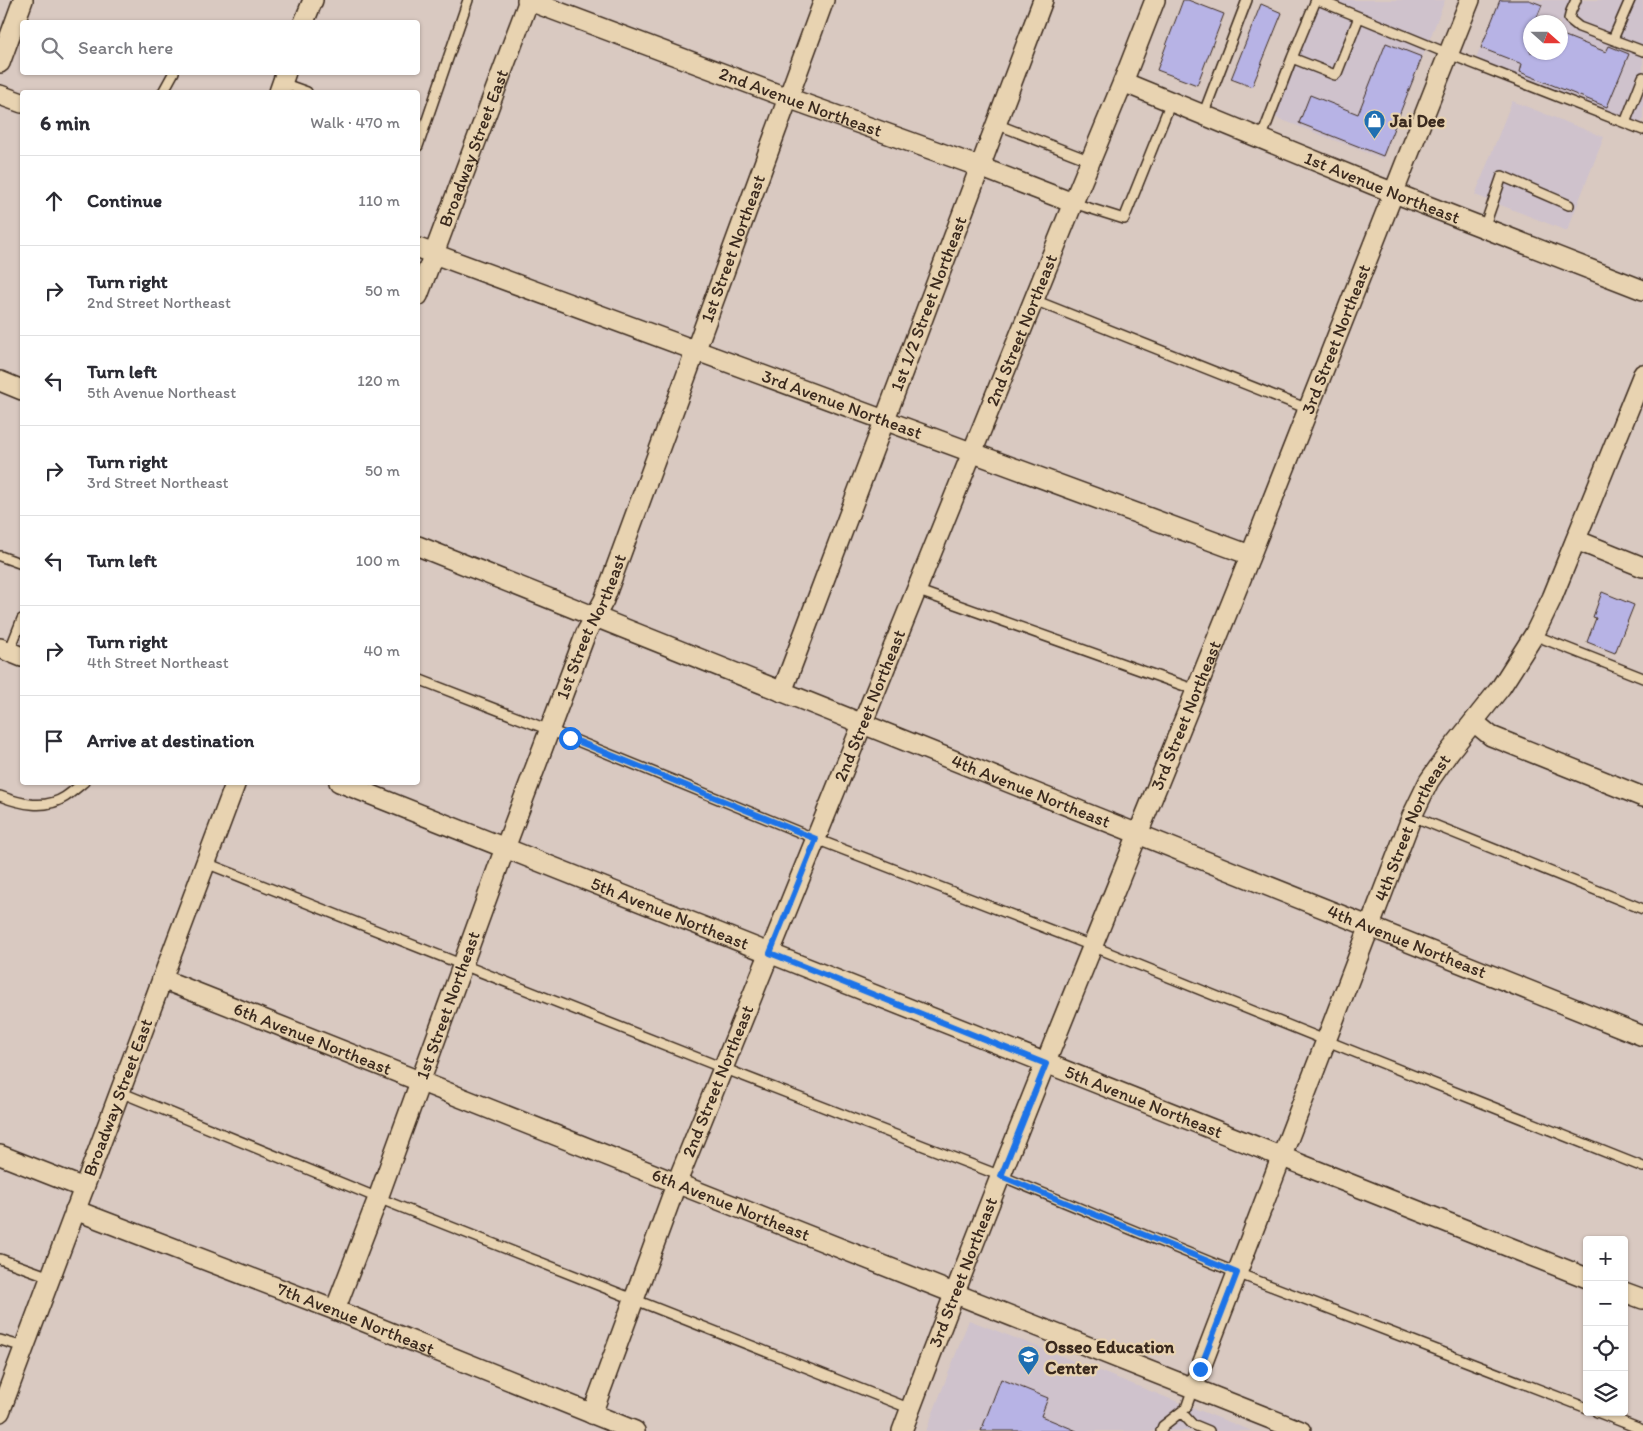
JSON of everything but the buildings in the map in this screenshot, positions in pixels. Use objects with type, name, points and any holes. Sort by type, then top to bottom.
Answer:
[{"type":"street","points":[[0,63],[23,0]]},
{"type":"street","points":[[305,20],[313,0]]},
{"type":"street","name":"2nd Avenue Northeast","points":[[528,0],[1073,203]]},
{"type":"street","name":"Broadway Street East","points":[[420,285],[426,251],[528,0]]},
{"type":"street","name":"1st Street Northeast","points":[[335,1310],[586,633],[596,618],[604,600],[824,0]]},
{"type":"street","name":"1st 1/2 Street Northeast","points":[[782,692],[1043,0]]},
{"type":"street","name":"2nd Street Northeast","points":[[592,1414],[677,1182],[1073,203],[1124,82],[1155,0]]},
{"type":"street","name":"3rd Street Northeast","points":[[902,1431],[954,1294],[1092,946],[1250,556],[1470,0]]},
{"type":"street","name":"1st Avenue Northeast","points":[[1124,82],[1261,139],[1643,290]]},
{"type":"street","points":[[0,95],[20,103]]},
{"type":"street","name":"3rd Avenue Northeast","points":[[426,251],[1250,556]]},
{"type":"street","name":"4th Street Northeast","points":[[1193,1388],[1412,816],[1429,781],[1450,751],[1501,687],[1534,635],[1552,598],[1643,374]]},
{"type":"street","points":[[0,381],[20,389]]},
{"type":"street","points":[[1576,540],[1643,567]]},
{"type":"street","name":"4th Avenue Northeast","points":[[420,547],[1643,1036]]},
{"type":"street","points":[[1474,722],[1491,736],[1643,797]]},
{"type":"street","name":"Broadway Street East","points":[[0,1412],[235,785]]},
{"type":"street","name":"5th Avenue Northeast","points":[[347,785],[1583,1276]]},
{"type":"street","name":"6th Avenue Northeast","points":[[162,979],[1301,1431]]},
{"type":"street","points":[[0,1155],[84,1188]]},
{"type":"street","name":"7th Avenue Northeast","points":[[75,1210],[335,1310],[635,1431]]},
{"type":"street","points":[[1628,1293],[1643,1299]]},
{"type":"lane","points":[[420,133],[468,0]]},
{"type":"lane","points":[[1203,115],[1247,0]]},
{"type":"lane","points":[[1261,139],[1292,58],[1317,0],[1643,130]]},
{"type":"lane","points":[[1576,0],[1569,19],[1579,27],[1643,51]]},
{"type":"lane","points":[[1613,39],[1630,0]]},
{"type":"lane","points":[[1292,58],[1335,75],[1359,17]]},
{"type":"lane","points":[[164,90],[172,75]]},
{"type":"lane","points":[[1625,123],[1643,77]]},
{"type":"lane","points":[[282,83],[301,90]]},
{"type":"lane","points":[[1073,203],[1124,219],[1171,102]]},
{"type":"lane","points":[[996,124],[1091,160]]},
{"type":"lane","points":[[1484,228],[1502,176],[1569,205]]},
{"type":"lane","points":[[1034,300],[1308,409]]},
{"type":"lane","points":[[0,556],[20,563]]},
{"type":"lane","points":[[916,590],[1196,690]]},
{"type":"lane","points":[[11,652],[20,625]]},
{"type":"lane","points":[[1534,635],[1643,678]]},
{"type":"lane","points":[[420,681],[550,731],[816,839],[1092,946],[1643,1167]]},
{"type":"lane","points":[[0,796],[16,802],[42,806],[63,798],[80,785]]},
{"type":"lane","points":[[1412,816],[1643,909]]},
{"type":"lane","points":[[206,863],[1001,1176],[1237,1273],[1583,1406]]},
{"type":"lane","points":[[120,1092],[378,1198],[911,1409]]},
{"type":"lane","points":[[0,1259],[50,1277]]},
{"type":"lane","points":[[0,1340],[24,1347]]},
{"type":"lane","points":[[1161,1431],[1163,1426],[1186,1408],[1193,1388]]},
{"type":"lane","points":[[1181,1412],[1192,1424],[1209,1431]]},
{"type":"lane","points":[[1607,1416],[1643,1430]]},
{"type":"shaded area","points":[[1318,0],[1445,0],[1383,159],[1272,116]]},
{"type":"shaded area","points":[[1499,0],[1643,0],[1643,119],[1641,125],[1476,59]]},
{"type":"shaded area","points":[[1512,101],[1604,137],[1567,231],[1475,195]]},
{"type":"shaded area","name":"Osseo Education Center","points":[[969,1320],[1252,1431],[926,1431]]},
{"type":"place","name":"Jai Dee","points":[[1374,140]]},
{"type":"place","name":"Osseo Education Center","points":[[1029,1376]]},
{"type":"route","points":[[570,738],[816,839],[770,953],[1046,1064],[1001,1176],[1237,1273],[1200,1369]]}]
